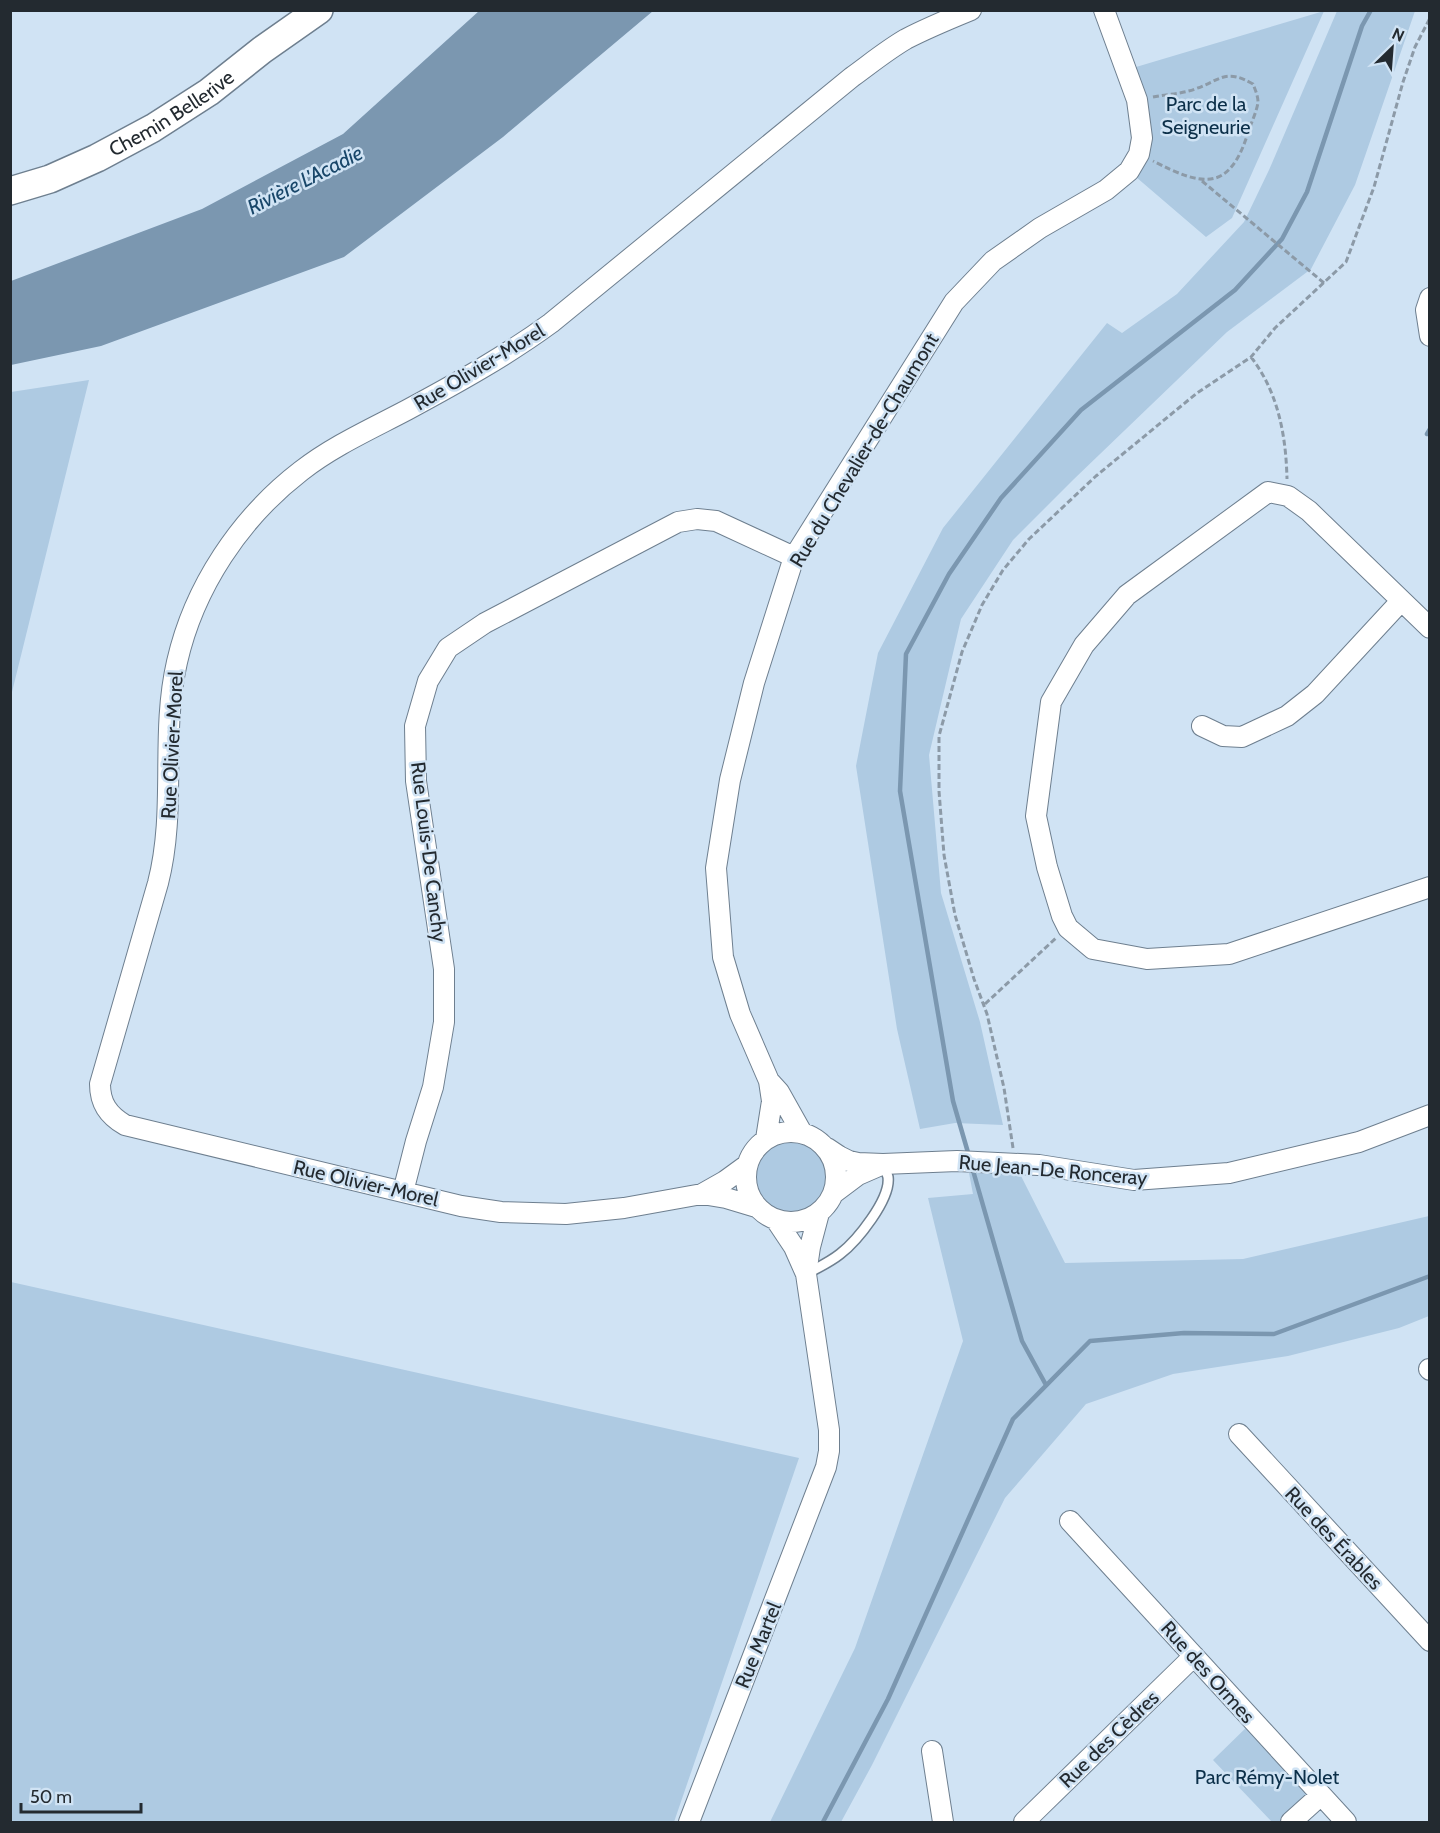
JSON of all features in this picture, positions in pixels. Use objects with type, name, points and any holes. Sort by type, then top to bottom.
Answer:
[{"type":"main road","name":"Chemin Bellerive","points":[[10,191],[60,175],[153,128],[209,92],[318,10]]},
{"type":"street","name":"Rue Olivier-Morel","points":[[756,1206],[702,1194],[566,1214],[501,1212],[461,1206],[125,1125],[114,1119],[102,1102],[100,1084],[102,1072],[158,883],[165,851],[168,819],[168,747],[172,688],[177,660],[200,596],[221,558],[241,530],[301,471],[342,444],[449,388],[529,339],[578,302],[852,77],[905,40],[971,10]]},
{"type":"street","points":[[1104,10],[1137,100],[1142,138],[1139,154]]},
{"type":"street","name":"Rue du Chevalier-de-Chaumont","points":[[766,1139],[772,1101],[769,1081],[740,1014],[723,957],[716,868],[730,780],[751,694],[794,557],[954,302],[993,261],[1040,228],[1106,190],[1129,171],[1139,154]]},
{"type":"street","points":[[1430,298],[1426,310],[1430,336]]},
{"type":"street","points":[[1430,628],[1309,511],[1288,496],[1268,492],[1127,595],[1084,645],[1052,702],[1036,816],[1047,867],[1068,928],[1093,949],[1147,959],[1229,954],[1430,887]]},
{"type":"street","name":"Rue Louis-De Canchy","points":[[403,1192],[433,1087],[444,1022],[444,969],[416,781],[415,726],[428,681],[448,648],[485,623],[678,522],[697,519],[716,521],[794,557]]},
{"type":"street","points":[[1202,726],[1223,736],[1242,737],[1287,716],[1315,694],[1401,601]]},
{"type":"street","name":"Rue du Chevalier-de-Chaumont","points":[[769,1081],[802,1133]]},
{"type":"street","name":"Rue Jean-De Ronceray","points":[[827,1148],[849,1161],[883,1164],[957,1161],[1039,1165],[1134,1180],[1229,1173],[1359,1142],[1430,1116]]},
{"type":"street","points":[[783,1132],[802,1133],[812,1136],[827,1148],[834,1160],[837,1174],[834,1193],[830,1202],[810,1219],[799,1222],[776,1220],[756,1206],[750,1196],[747,1186],[747,1165],[751,1155],[766,1139],[783,1132]]},
{"type":"street","name":"Rue Jean-De Ronceray","points":[[834,1193],[858,1175],[883,1164]]},
{"type":"street","name":"Rue Olivier-Morel","points":[[702,1194],[747,1165]]},
{"type":"street","points":[[806,1274],[819,1213]]},
{"type":"street","points":[[776,1220],[794,1247],[806,1274]]},
{"type":"street","name":"Rue Martel","points":[[689,1822],[826,1467],[829,1430],[806,1274]]},
{"type":"street","name":"Rue des Érables","points":[[1239,1434],[1430,1641]]},
{"type":"street","name":"Rue des Ormes","points":[[1070,1521],[1346,1822]]},
{"type":"street","name":"Rue des Cèdres","points":[[1024,1822],[1194,1656]]},
{"type":"street","points":[[932,1750],[943,1822]]},
{"type":"street","points":[[1291,1822],[1321,1795]]},
{"type":"lane","points":[[806,1274],[840,1254],[867,1224],[886,1191],[888,1178],[883,1164]]},
{"type":"path","points":[[1015,1164],[1004,1088],[985,1004],[974,979],[955,915],[944,855],[939,791],[939,736],[962,652],[982,605],[1003,570],[1029,539],[1096,476],[1197,393],[1251,357],[1275,328],[1347,262],[1374,187],[1403,82],[1415,47],[1430,18]]},
{"type":"path","points":[[1137,100],[1195,90],[1221,77],[1241,77],[1253,84],[1258,101],[1243,149],[1227,173],[1218,178],[1202,181]]},
{"type":"path","points":[[1139,154],[1176,173],[1202,181],[1324,283]]},
{"type":"path","points":[[1251,357],[1263,373],[1278,411],[1284,435],[1288,496]]},
{"type":"path","points":[[985,1004],[1068,928]]},
{"type":"green space","name":"Parc de la Seigneurie","points":[[1324,11],[1232,218],[1206,237],[1129,171],[1139,154],[1126,70]]},
{"type":"green space","points":[[1337,11],[1415,11],[1355,185],[1311,269],[1227,332],[1013,540],[961,619],[929,755],[941,893],[980,1022],[1003,1125],[955,1123],[920,1129],[897,1029],[856,766],[878,653],[943,528],[1107,323],[1122,333],[1177,294],[1244,222],[1269,170]]},
{"type":"green space","points":[[89,380],[11,696],[11,392]]},
{"type":"green space","points":[[791,1136],[806,1139],[818,1147],[826,1159],[829,1174],[826,1189],[818,1201],[806,1209],[791,1212],[776,1209],[764,1201],[756,1189],[753,1174],[756,1159],[764,1147],[776,1139]]},
{"type":"green space","points":[[969,1173],[1020,1174],[1065,1263],[1243,1259],[1429,1216],[1429,1316],[1399,1328],[1288,1356],[1173,1374],[1086,1404],[1005,1498],[872,1765],[841,1822],[770,1822],[855,1648],[963,1341],[928,1198],[973,1194]]},
{"type":"green space","points":[[11,1282],[799,1458],[674,1822],[11,1822]]},
{"type":"green space","name":"Parc Rémy-Nolet","points":[[1253,1721],[1321,1795],[1291,1822],[1272,1822],[1213,1760]]},
{"type":"water","name":"Rivière L'Acadie","points":[[479,11],[653,11],[503,137],[344,257],[101,346],[11,365],[11,281],[202,209],[343,134]]},
{"type":"waterway","points":[[969,1156],[953,1101],[900,791],[906,654],[949,574],[1001,498],[1081,410],[1235,290],[1282,239],[1307,192],[1362,26],[1371,10]]},
{"type":"waterway","points":[[1427,434],[1430,429]]},
{"type":"waterway","points":[[972,1167],[1022,1341],[1046,1385]]},
{"type":"waterway","points":[[823,1822],[888,1699],[1013,1419],[1090,1341],[1184,1333],[1274,1334],[1430,1276]]}]
